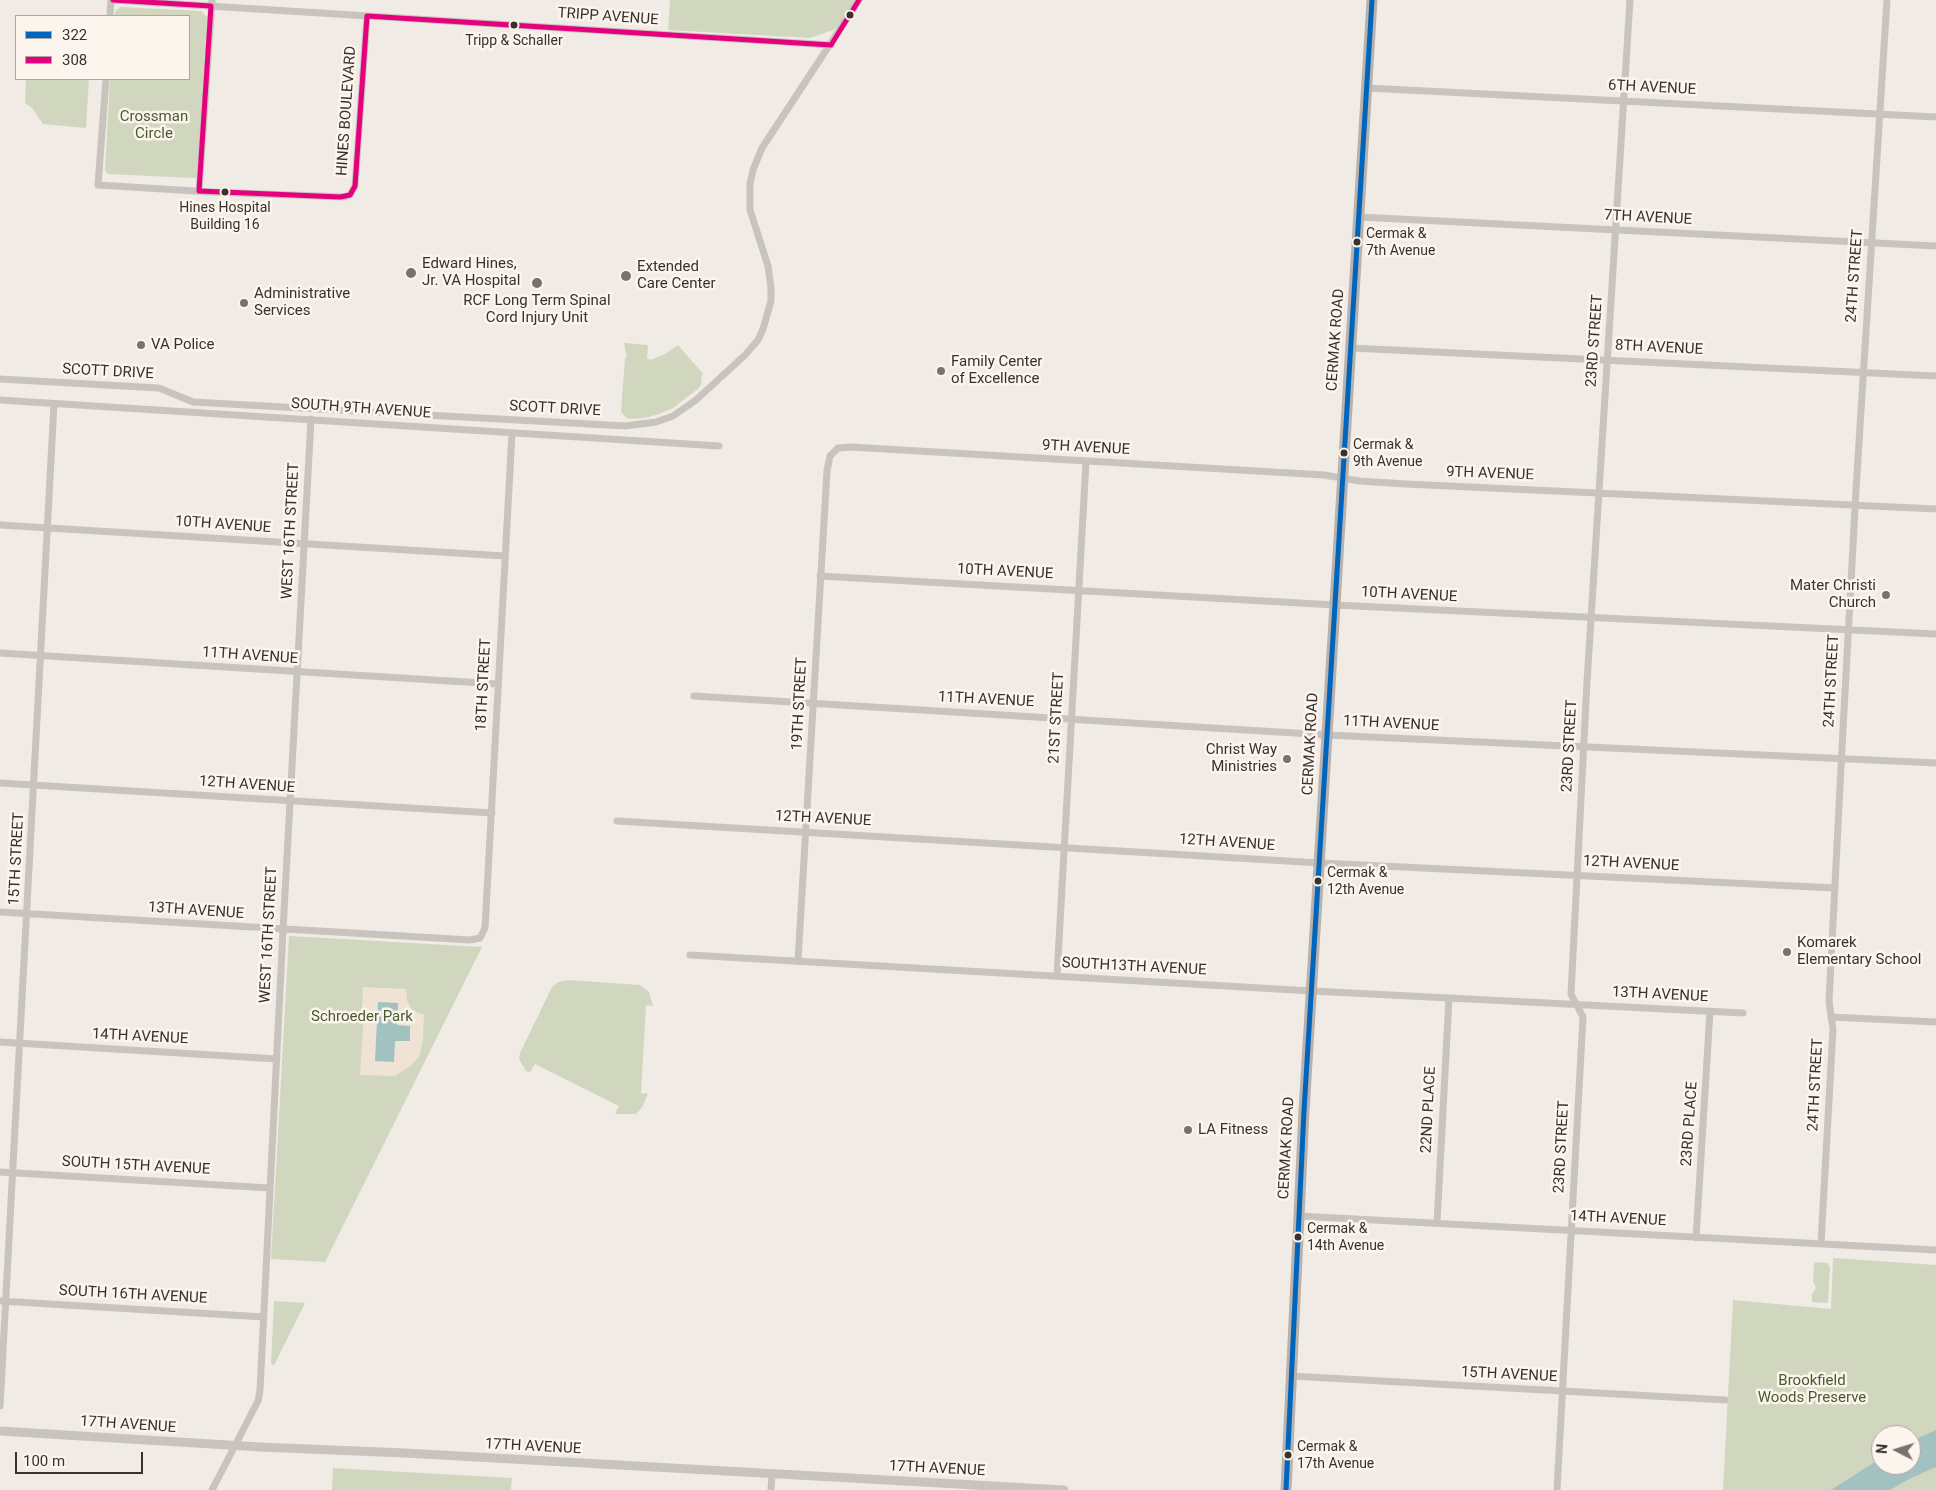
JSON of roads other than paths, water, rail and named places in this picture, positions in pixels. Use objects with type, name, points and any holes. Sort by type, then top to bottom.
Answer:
[{"type":"main road","name":"CERMAK ROAD","points":[[1286,1490],[1298,1216],[1372,0]]},
{"type":"street","name":"TRIPP AVENUE","points":[[112,0],[212,3],[265,9],[367,16],[831,45]]},
{"type":"street","points":[[110,15],[112,0]]},
{"type":"street","points":[[265,9],[266,0]]},
{"type":"street","name":"SCOTT DRIVE","points":[[0,379],[159,388],[193,402],[625,426],[656,422],[673,416],[696,400],[745,355],[758,340],[771,301],[771,288],[768,266],[750,210],[750,184],[753,170],[762,148],[859,0]]},
{"type":"street","name":"23RD STREET","points":[[1558,1490],[1583,1017],[1571,994],[1599,492],[1630,0]]},
{"type":"street","name":"24TH STREET","points":[[1821,1243],[1833,1029],[1829,1001],[1841,759],[1887,0]]},
{"type":"street","points":[[199,191],[212,3]]},
{"type":"street","name":"HINES BOULEVARD","points":[[106,80],[98,185],[340,198],[350,194],[355,185],[367,16]]},
{"type":"street","name":"6TH AVENUE","points":[[1367,88],[1936,117]]},
{"type":"street","name":"7TH AVENUE","points":[[1359,218],[1936,246]]},
{"type":"street","name":"8TH AVENUE","points":[[1351,348],[1936,376]]},
{"type":"street","name":"SOUTH 9TH AVENUE","points":[[0,400],[719,446]]},
{"type":"street","name":"15TH STREET","points":[[0,1406],[3,1301],[28,914],[54,404]]},
{"type":"street","name":"WEST 16TH STREET","points":[[212,1490],[258,1402],[260,1390],[311,419]]},
{"type":"street","name":"18TH STREET","points":[[480,938],[485,928],[512,433]]},
{"type":"street","name":"9TH AVENUE","points":[[834,451],[843,447],[851,447],[1324,475],[1406,484],[1936,508]]},
{"type":"street","name":"19TH STREET","points":[[798,961],[827,471],[830,456],[834,451]]},
{"type":"street","name":"21ST STREET","points":[[1057,976],[1086,462]]},
{"type":"street","name":"10TH AVENUE","points":[[0,524],[504,556]]},
{"type":"street","name":"10TH AVENUE","points":[[820,576],[1593,619],[1936,634]]},
{"type":"street","name":"11TH AVENUE","points":[[0,654],[498,684]]},
{"type":"street","name":"11TH AVENUE","points":[[694,696],[1327,735],[1936,763]]},
{"type":"street","name":"12TH AVENUE","points":[[0,783],[492,814]]},
{"type":"street","name":"12TH AVENUE","points":[[617,821],[1320,863],[1835,888]]},
{"type":"street","name":"13TH AVENUE","points":[[0,912],[283,930],[470,940],[480,938]]},
{"type":"street","name":"SOUTH13TH AVENUE","points":[[690,955],[1312,991],[1576,1004]]},
{"type":"street","name":"22ND PLACE","points":[[1437,1223],[1449,998]]},
{"type":"street","name":"13TH AVENUE","points":[[1576,1004],[1743,1013]]},
{"type":"street","name":"23RD PLACE","points":[[1696,1238],[1710,1011]]},
{"type":"street","points":[[1831,1017],[1936,1022]]},
{"type":"street","name":"14TH AVENUE","points":[[0,1042],[277,1059]]},
{"type":"street","name":"SOUTH 15TH AVENUE","points":[[0,1172],[270,1188]]},
{"type":"street","name":"14TH AVENUE","points":[[1298,1216],[1936,1250]]},
{"type":"street","name":"SOUTH 16TH AVENUE","points":[[3,1301],[264,1317]]},
{"type":"street","name":"15TH AVENUE","points":[[1291,1376],[1725,1400]]},
{"type":"street","name":"17TH AVENUE","points":[[0,1431],[234,1446],[405,1453],[1064,1490]]},
{"type":"street","points":[[771,1490],[772,1474]]},
{"type":"water","points":[[378,1002],[398,1003],[397,1025],[410,1026],[410,1041],[395,1041],[394,1062],[375,1061]]},
{"type":"water","points":[[1936,1430],[1936,1467],[1921,1474],[1921,1437]]},
{"type":"water","points":[[1871,1464],[1871,1475],[1918,1475],[1890,1490],[1831,1490]]},
{"type":"place","name":"Tripp & Schaller","points":[[514,25]]},
{"type":"place","name":"Hines Hospital Building 16","points":[[225,192]]},
{"type":"place","name":"Cermak & 7th Avenue","points":[[1357,242]]},
{"type":"place","name":"Edward Hines, Jr. VA Hospital","points":[[411,273]]},
{"type":"place","name":"Extended Care Center","points":[[626,276]]},
{"type":"place","name":"RCF Long Term Spinal Cord Injury Unit","points":[[537,283]]},
{"type":"place","name":"Administrative Services","points":[[244,303]]},
{"type":"place","name":"VA Police","points":[[141,345]]},
{"type":"place","name":"Family Center of Excellence","points":[[941,371]]},
{"type":"place","name":"Cermak & 9th Avenue","points":[[1344,453]]},
{"type":"place","name":"Mater Christi Church","points":[[1886,595]]},
{"type":"place","name":"Christ Way Ministries","points":[[1287,759]]},
{"type":"place","name":"Cermak & 12th Avenue","points":[[1318,881]]},
{"type":"place","name":"Komarek Elementary School","points":[[1787,952]]},
{"type":"place","name":"LA Fitness","points":[[1188,1130]]},
{"type":"place","name":"Cermak & 14th Avenue","points":[[1298,1237]]},
{"type":"place","name":"Cermak & 17th Avenue","points":[[1288,1455]]},
{"type":"park label","name":"Crossman Circle","points":[[154,126]]},
{"type":"park label","name":"Schroeder Park","points":[[362,1017]]},
{"type":"park label","name":"Brookfield Woods Preserve","points":[[1812,1390]]}]
